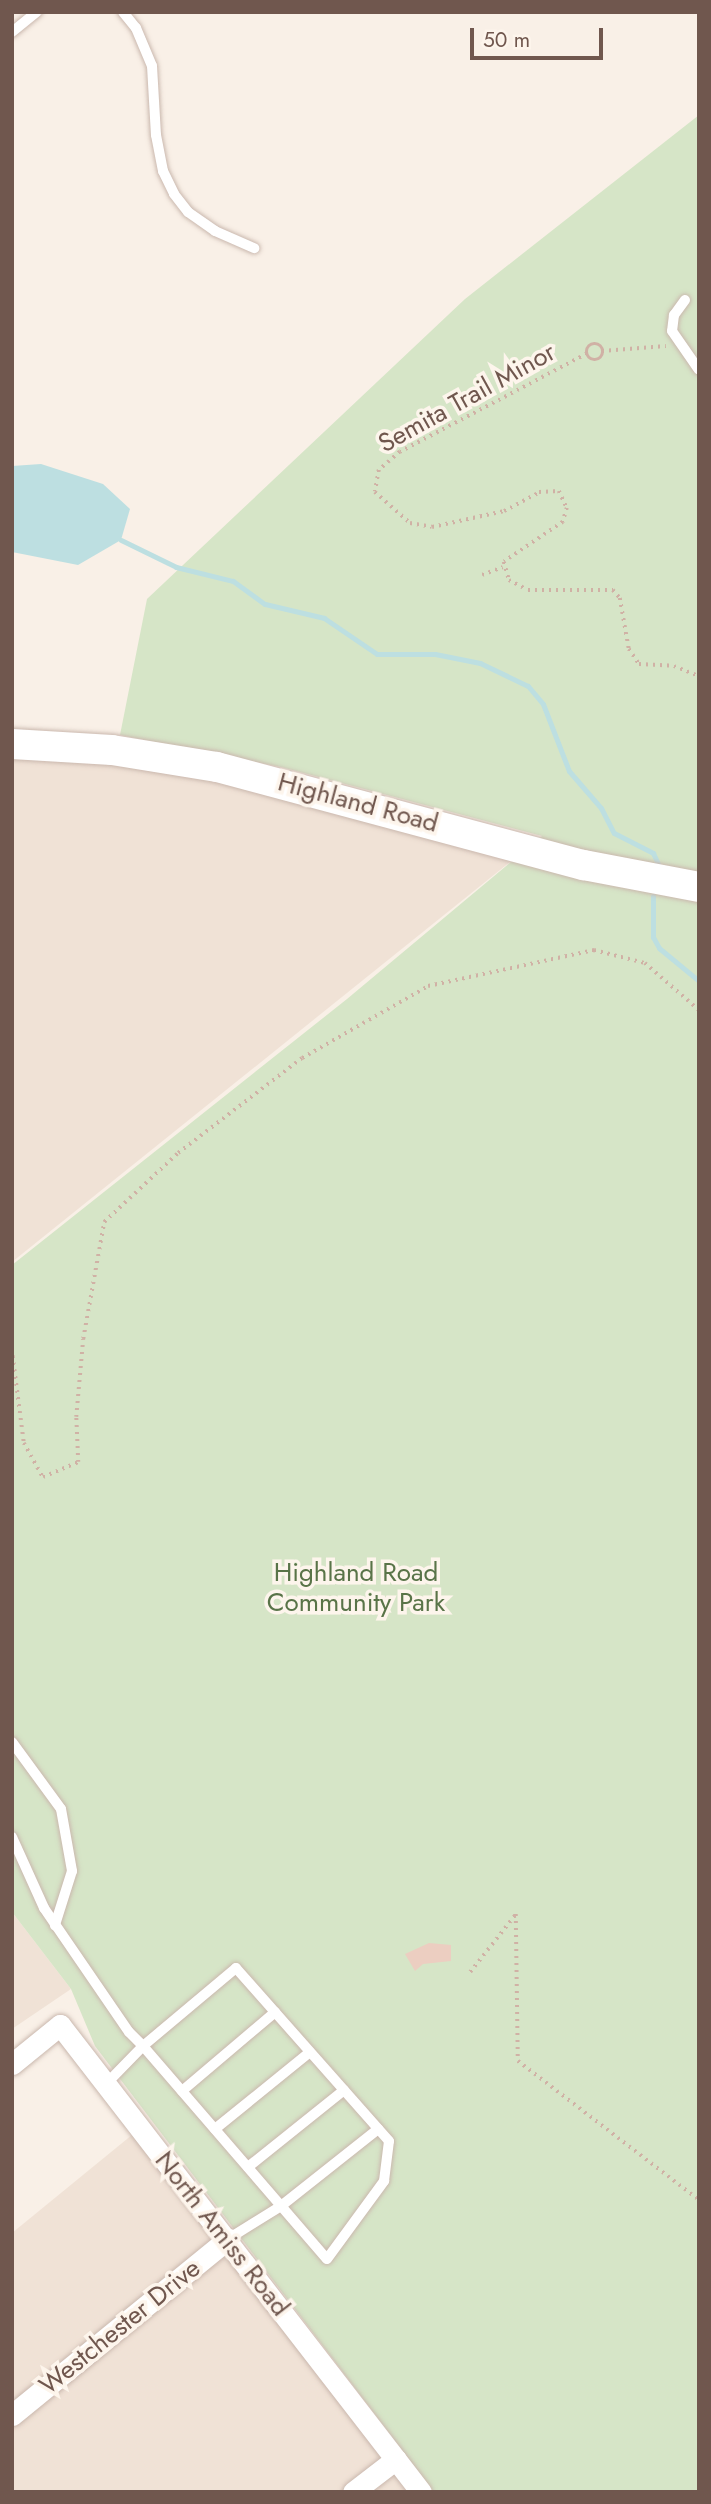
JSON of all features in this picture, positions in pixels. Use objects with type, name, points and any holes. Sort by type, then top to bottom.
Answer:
[{"type":"street","name":"Highland Road","points":[[12,744],[112,750],[217,767],[548,856],[699,887]]},
{"type":"street","name":"North Amiss Road","points":[[12,2064],[60,2025],[421,2492]]},
{"type":"street","name":"Westchester Drive","points":[[12,2415],[228,2239]]},
{"type":"street","points":[[354,2492],[396,2459]]},
{"type":"lane","points":[[12,32],[37,12]]},
{"type":"lane","points":[[123,12],[147,49],[155,88],[156,135],[163,170],[174,194],[188,212],[215,231],[254,248]]},
{"type":"lane","points":[[685,300],[671,322],[677,345],[699,370]]},
{"type":"lane","points":[[12,1742],[61,1809],[72,1871],[55,1925]]},
{"type":"lane","points":[[12,1837],[55,1925],[129,2032],[143,2046],[327,2259],[384,2181],[389,2141],[236,1968],[143,2046],[106,2084]]},
{"type":"lane","points":[[182,2091],[275,2012]]},
{"type":"lane","points":[[215,2129],[310,2052]]},
{"type":"lane","points":[[248,2167],[344,2090]]},
{"type":"lane","points":[[228,2239],[281,2206],[378,2129]]},
{"type":"path","points":[[602,351],[597,359],[587,354],[593,344],[602,351],[677,345]]},
{"type":"path","name":"Semita Trail Minor","points":[[503,567],[508,558],[559,527],[567,508],[559,491],[538,492],[499,512],[424,527],[383,501],[375,492],[375,477],[400,452],[587,354]]},
{"type":"path","points":[[482,575],[503,567],[509,580],[528,590],[613,590],[620,598],[629,649],[639,664],[674,666],[699,676]]},
{"type":"path","points":[[12,1349],[24,1443],[43,1477],[78,1462],[76,1418],[83,1339],[104,1222],[178,1153],[309,1054],[428,986],[594,950],[645,963],[699,1010]]},
{"type":"path","points":[[470,1972],[516,1914],[518,2061],[699,2200]]},
{"type":"shaded area","points":[[12,757],[96,759],[194,774],[515,858],[12,1262]]},
{"type":"shaded area","points":[[12,1912],[71,1989],[12,2029]]},
{"type":"shaded area","points":[[138,2130],[415,2492],[12,2492],[12,2233]]},
{"type":"green space","name":"Highland Road Community Park","points":[[699,115],[699,2492],[434,2492],[95,2046],[71,1989],[12,1912],[12,1265],[347,999],[542,836],[281,767],[120,735],[147,599],[465,299]]},
{"type":"water","points":[[41,464],[103,484],[130,509],[121,540],[78,565],[12,552],[12,466]]},
{"type":"building","points":[[429,1943],[451,1945],[451,1961],[423,1964],[415,1971],[405,1954]]},
{"type":"waterway","points":[[121,540],[176,567],[233,581],[265,604],[324,618],[377,654],[435,654],[480,663],[528,686],[543,704],[569,771],[601,808],[614,833],[653,853],[659,866]]},
{"type":"waterway","points":[[653,896],[653,937],[659,948],[699,981]]}]
